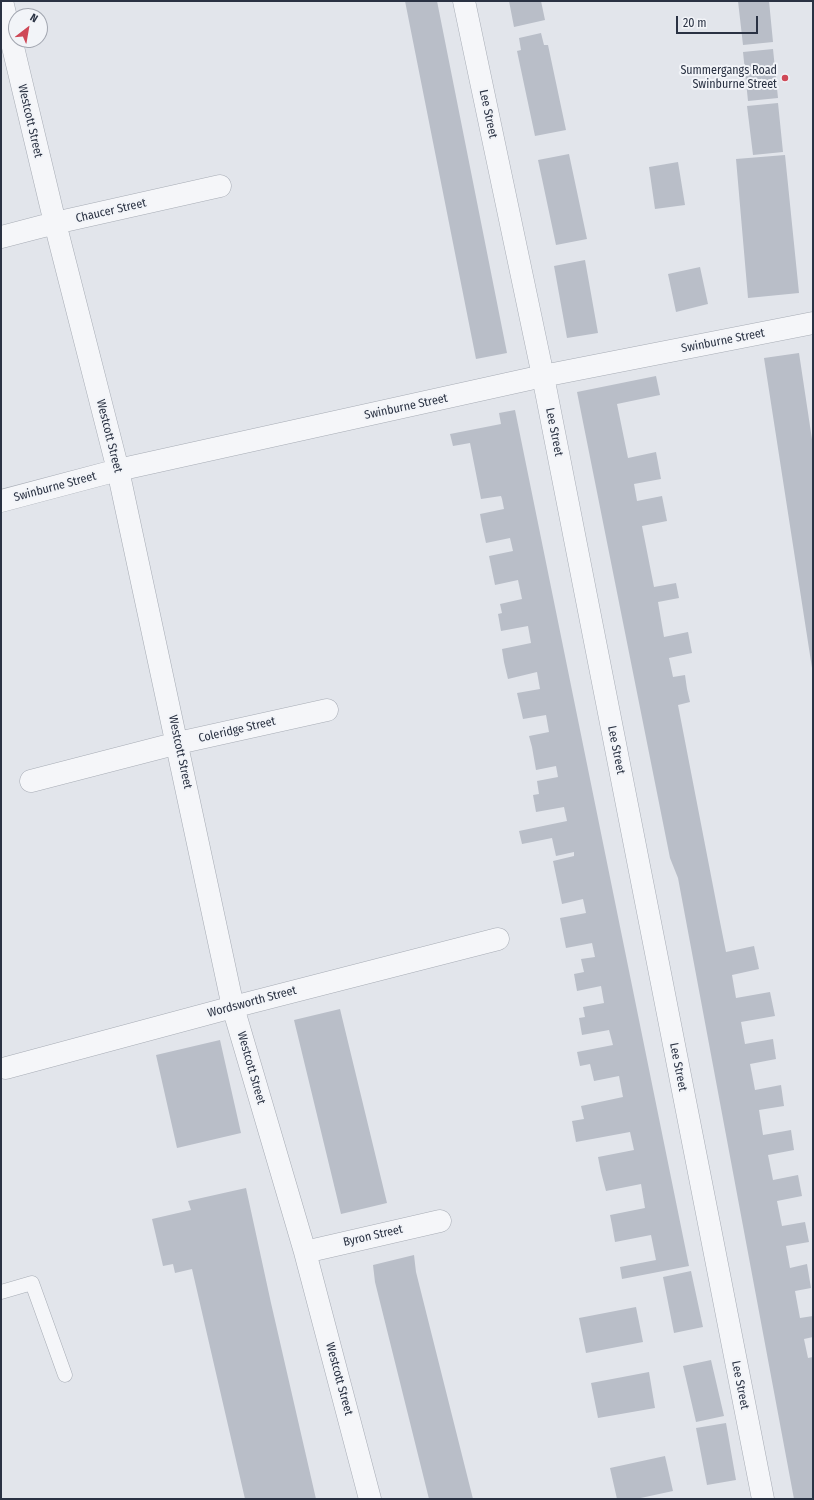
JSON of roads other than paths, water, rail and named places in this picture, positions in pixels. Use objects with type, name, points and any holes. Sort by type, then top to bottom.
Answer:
[{"type":"street","name":"Westcott Street","points":[[2,1],[55,224],[118,470],[234,1007],[305,1252],[370,1499]]},
{"type":"street","name":"Lee Street","points":[[464,1],[543,376],[763,1499]]},
{"type":"street","name":"Chaucer Street","points":[[1,237],[220,186]]},
{"type":"street","name":"Swinburne Street","points":[[1,501],[118,470],[543,376],[813,323]]},
{"type":"street","name":"Coleridge Street","points":[[31,780],[178,743],[327,710]]},
{"type":"street","name":"Wordsworth Street","points":[[6,1068],[498,939]]},
{"type":"street","name":"Byron Street","points":[[305,1252],[440,1221]]},
{"type":"lane","points":[[1,1292],[32,1283],[65,1374]]},
{"type":"place","name":"Summergangs Road Swinburne Street","points":[[785,78]]}]
